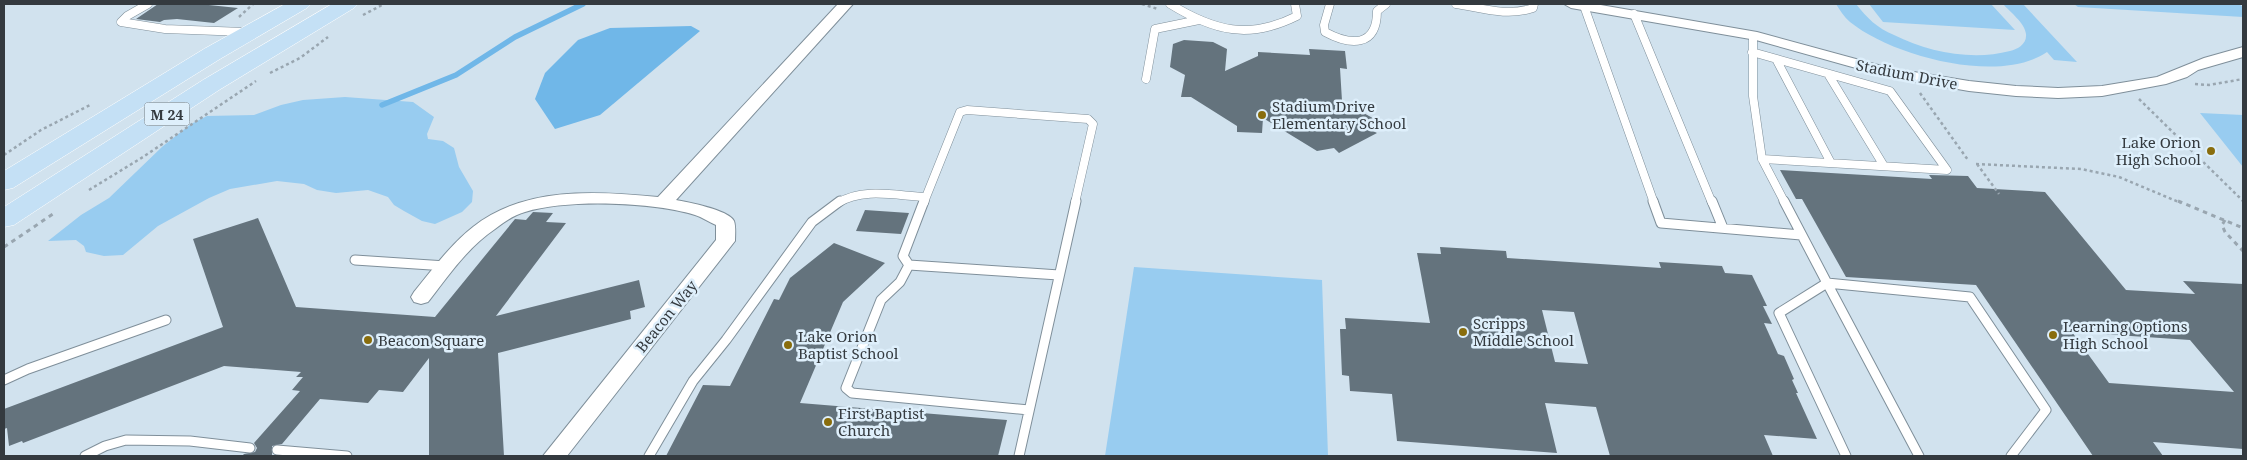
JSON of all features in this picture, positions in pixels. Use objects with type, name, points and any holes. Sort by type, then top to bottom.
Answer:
[{"type":"main road","name":"M 24","points":[[4,182],[249,32],[297,5]]},
{"type":"main road","name":"M 24","points":[[4,219],[211,85],[352,11]]},
{"type":"main road","points":[[4,208],[119,133],[116,129],[105,127],[88,130]]},
{"type":"street","points":[[663,203],[735,123],[848,5]]},
{"type":"street","name":"Stadium Drive","points":[[1577,5],[1753,36],[1888,72],[1969,86],[2006,90],[2058,93],[2102,91],[2172,77],[2209,61],[2243,52]]},
{"type":"street","name":"Beacon Way","points":[[421,296],[447,266],[487,226],[518,208],[545,202],[579,200],[663,203],[702,211],[725,222],[726,241],[554,456]]},
{"type":"lane","points":[[148,4],[121,22],[165,29],[249,32]]},
{"type":"lane","points":[[1170,4],[1199,20],[1232,31],[1256,32],[1282,25],[1297,16],[1295,4]]},
{"type":"lane","points":[[1330,4],[1324,25],[1325,32],[1344,40],[1359,41],[1369,38],[1376,28],[1377,11],[1386,4]]},
{"type":"lane","points":[[1456,4],[1510,13],[1526,11],[1533,8],[1534,4]]},
{"type":"lane","points":[[1577,5],[1661,223],[1801,235]]},
{"type":"lane","points":[[1634,14],[1723,228]]},
{"type":"lane","points":[[1146,79],[1155,29],[1199,20]]},
{"type":"lane","points":[[1753,36],[1753,96],[1762,159],[1919,456]]},
{"type":"lane","points":[[1752,52],[1890,91],[1947,170],[1762,159]]},
{"type":"lane","points":[[1776,59],[1831,163]]},
{"type":"lane","points":[[1828,74],[1884,166]]},
{"type":"lane","points":[[909,265],[903,256],[960,112],[983,111],[1088,119],[1093,124],[1019,456]]},
{"type":"lane","points":[[649,456],[693,380],[726,340],[812,222],[828,206],[842,199],[860,194],[926,198]]},
{"type":"lane","points":[[355,260],[447,266]]},
{"type":"lane","points":[[909,265],[1059,275]]},
{"type":"lane","points":[[909,265],[900,282],[882,300],[846,388],[852,393],[1029,410]]},
{"type":"lane","points":[[1846,456],[1778,313],[1827,283],[1970,298],[2046,410],[2011,456]]},
{"type":"lane","points":[[4,380],[28,369],[166,320]]},
{"type":"lane","points":[[85,456],[105,446],[126,440],[190,441],[250,448]]},
{"type":"lane","points":[[277,450],[347,456]]},
{"type":"path","points":[[352,11],[384,4]]},
{"type":"path","points":[[84,193],[150,152],[262,77],[300,58],[334,34]]},
{"type":"path","points":[[2172,77],[2191,83],[2209,85],[2243,79]]},
{"type":"path","points":[[1920,92],[1968,160]]},
{"type":"path","points":[[1999,194],[1976,164],[2094,171],[2119,177],[2148,188],[2243,228]]},
{"type":"path","points":[[4,247],[57,211]]},
{"type":"path","points":[[2224,220],[2222,225],[2225,232],[2243,251]]},
{"type":"shaded area","points":[[1836,4],[1856,4],[1877,26],[1921,46],[1950,53],[1981,55],[2010,51],[2019,47],[2025,41],[2026,34],[2023,26],[2003,4],[2023,4],[2077,62],[2054,60],[2047,52],[2026,62],[2002,66],[1975,66],[1946,62],[1892,46],[1869,34],[1850,22]]},
{"type":"shaded area","points":[[1869,4],[1991,4],[2015,30],[1883,22]]},
{"type":"shaded area","points":[[2074,4],[2239,4],[2243,7],[2243,17],[2078,7]]},
{"type":"shaded area","points":[[691,26],[700,31],[600,115],[555,129],[535,99],[545,73],[578,40],[610,28]]},
{"type":"shaded area","points":[[345,97],[413,102],[434,117],[427,134],[428,139],[443,141],[454,148],[459,167],[473,191],[472,202],[462,212],[435,224],[422,221],[394,205],[388,197],[368,190],[336,193],[317,190],[304,184],[277,181],[230,189],[209,198],[158,226],[123,255],[104,256],[86,252],[84,246],[76,240],[48,241],[81,215],[109,198],[163,146],[191,124],[207,116],[254,115],[281,105],[303,100]]},
{"type":"shaded area","points":[[2200,113],[2243,115],[2243,167]]},
{"type":"shaded area","points":[[1134,267],[1322,280],[1328,456],[1105,456]]},
{"type":"building","points":[[158,4],[199,4],[238,8],[214,23],[177,19],[160,22],[136,19]]},
{"type":"building","points":[[1184,40],[1213,42],[1227,49],[1225,71],[1258,56],[1258,52],[1310,55],[1309,49],[1345,51],[1347,69],[1340,68],[1342,101],[1378,121],[1365,127],[1377,133],[1339,153],[1334,148],[1317,151],[1263,118],[1262,133],[1237,132],[1237,126],[1191,97],[1181,97],[1185,75],[1170,67],[1173,44]]},
{"type":"building","points":[[1780,170],[1932,179],[1929,175],[1968,176],[1977,188],[2045,192],[2126,290],[2195,294],[2183,281],[2243,284],[2243,449],[2153,442],[2163,456],[2093,456],[1976,285],[1846,277],[1802,199],[1796,199]],"holes":[[[2072,332],[2190,340],[2234,392],[2109,383]]]},
{"type":"building","points":[[865,210],[909,213],[901,234],[856,231]]},
{"type":"building","name":"Beacon Square","points":[[533,212],[553,213],[546,222],[566,223],[496,316],[639,280],[645,307],[630,311],[631,319],[498,353],[504,456],[429,456],[429,358],[403,392],[379,390],[368,403],[320,399],[282,444],[272,446],[272,456],[242,456],[255,452],[257,448],[254,443],[300,391],[292,390],[303,377],[296,377],[301,372],[224,366],[23,443],[22,441],[9,446],[7,428],[4,429],[4,409],[223,327],[193,239],[258,218],[296,307],[435,317],[515,219],[526,220]]},
{"type":"building","points":[[834,243],[885,263],[843,302],[800,403],[1007,420],[998,456],[666,456],[703,385],[730,386],[774,299],[779,300],[790,278]]},
{"type":"building","name":"Scripps Middle School","points":[[1440,247],[1506,251],[1507,258],[1661,268],[1659,262],[1722,266],[1725,273],[1752,275],[1767,306],[1763,306],[1772,324],[1764,323],[1778,354],[1784,356],[1794,379],[1792,380],[1798,393],[1796,393],[1817,439],[1764,435],[1773,456],[1610,456],[1596,407],[1545,403],[1557,453],[1397,441],[1392,394],[1350,391],[1349,376],[1342,375],[1340,329],[1346,329],[1345,318],[1430,323],[1417,253],[1441,254]],"holes":[[[1542,310],[1574,312],[1588,364],[1555,362]]]},
{"type":"waterway","points":[[382,105],[456,75],[515,37],[583,4]]},
{"type":"place","name":"Stadium Drive Elementary School","points":[[1262,115]]},
{"type":"place","name":"Lake Orion High School","points":[[2211,151]]},
{"type":"place","name":"Scripps Middle School","points":[[1463,332]]},
{"type":"place","name":"Learning Options High School","points":[[2053,335]]},
{"type":"place","name":"Beacon Square","points":[[368,340]]},
{"type":"place","name":"Lake Orion Baptist School","points":[[788,345]]},
{"type":"place","name":"First Baptist Church","points":[[828,422]]}]
